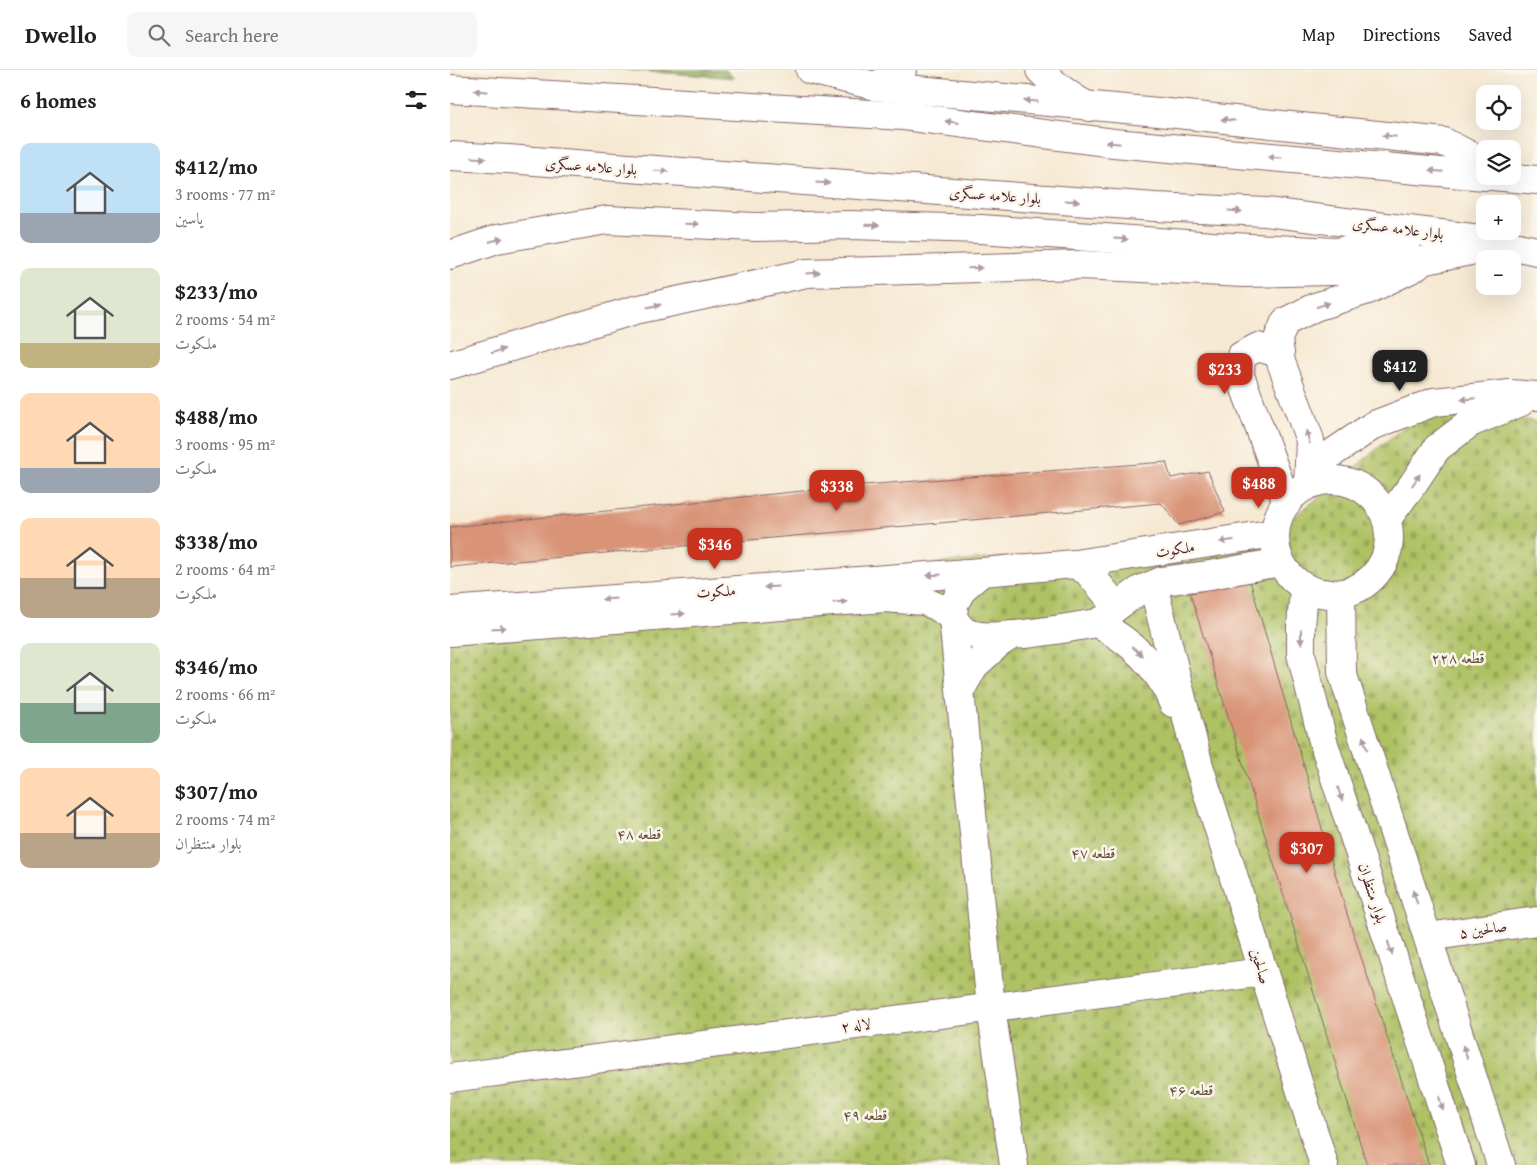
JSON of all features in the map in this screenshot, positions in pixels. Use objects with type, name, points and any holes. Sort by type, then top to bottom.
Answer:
[{"type":"main road","points":[[810,70],[875,86],[1158,112],[1444,142],[1476,159]]},
{"type":"main road","points":[[875,86],[902,70]]},
{"type":"main road","points":[[1040,70],[1050,81],[1089,107]]},
{"type":"main road","points":[[450,89],[904,116],[1114,143],[1476,175]]},
{"type":"main road","name":"بلوار علامه عسگری","points":[[450,156],[1155,207],[1266,212],[1480,239],[1537,251]]},
{"type":"main road","points":[[450,255],[497,239],[607,220],[754,227],[850,225],[981,228],[1213,246],[1337,252],[1428,232]]},
{"type":"main road","points":[[450,365],[635,310],[807,273],[1081,265],[1244,273],[1377,270],[1503,244]]},
{"type":"main road","points":[[1308,485],[1310,440],[1280,362],[1278,339],[1285,322],[1315,307],[1368,290],[1431,259]]},
{"type":"main road","points":[[1280,354],[1258,347],[1241,356],[1240,375],[1287,502]]},
{"type":"main road","points":[[1308,485],[1328,456],[1374,425],[1434,402],[1510,394],[1535,396]]},
{"type":"main road","points":[[1386,519],[1413,484],[1437,448],[1470,423],[1535,396]]},
{"type":"main road","points":[[1326,480],[1346,481],[1363,489],[1377,502],[1386,519],[1389,538],[1386,558],[1375,575],[1360,588],[1341,594],[1322,594],[1304,588],[1290,577],[1280,562],[1274,545],[1275,526],[1281,509],[1293,495],[1308,485],[1326,480]]},
{"type":"main road","name":"ملکوت","points":[[450,611],[1075,564],[1275,534]]},
{"type":"main road","name":"ملکوت","points":[[450,632],[884,598],[924,601],[938,607],[953,618],[964,631],[988,637],[1012,635],[1105,616],[1140,590],[1162,581],[1210,575],[1280,562]]},
{"type":"main road","points":[[1075,564],[1088,572],[1112,602],[1105,616]]},
{"type":"main road","points":[[982,572],[963,588],[954,604],[953,618],[991,1008],[1014,1165]]},
{"type":"main road","name":"صالحین","points":[[1153,585],[1199,766],[1324,1165]]},
{"type":"main road","name":"بلوار منتظران","points":[[1304,588],[1301,654],[1323,741],[1461,1165]]},
{"type":"main road","points":[[1341,594],[1342,672],[1501,1165]]},
{"type":"main road","name":"صالحین","points":[[1105,616],[1144,657],[1166,686],[1199,766]]},
{"type":"main road","points":[[961,689],[974,666],[998,644],[1012,635]]},
{"type":"main road","name":"صالحین ۵","points":[[1428,938],[1537,921]]},
{"type":"main road","name":"لاله ۲","points":[[450,1078],[1263,972]]},
{"type":"green space","points":[[626,70],[726,70],[734,78]]},
{"type":"green space","points":[[1434,402],[1537,422],[1537,1165],[450,1165],[450,607],[1275,533]]},
{"type":"building","points":[[1166,462],[1171,478],[1208,471],[1225,512],[1179,525],[1161,503],[450,567],[450,527],[851,486]]},
{"type":"building","points":[[1250,581],[1347,914],[1429,1165],[1367,1165],[1190,593]]},
{"type":"park label","name":"قطعه ۲۲۸","points":[[1458,657]]},
{"type":"park label","name":"قطعه ۴۸","points":[[639,833]]},
{"type":"park label","name":"قطعه ۴۷","points":[[1093,852]]},
{"type":"park label","name":"قطعه ۴۶","points":[[1191,1089]]},
{"type":"park label","name":"قطعه ۴۹","points":[[865,1114]]}]
